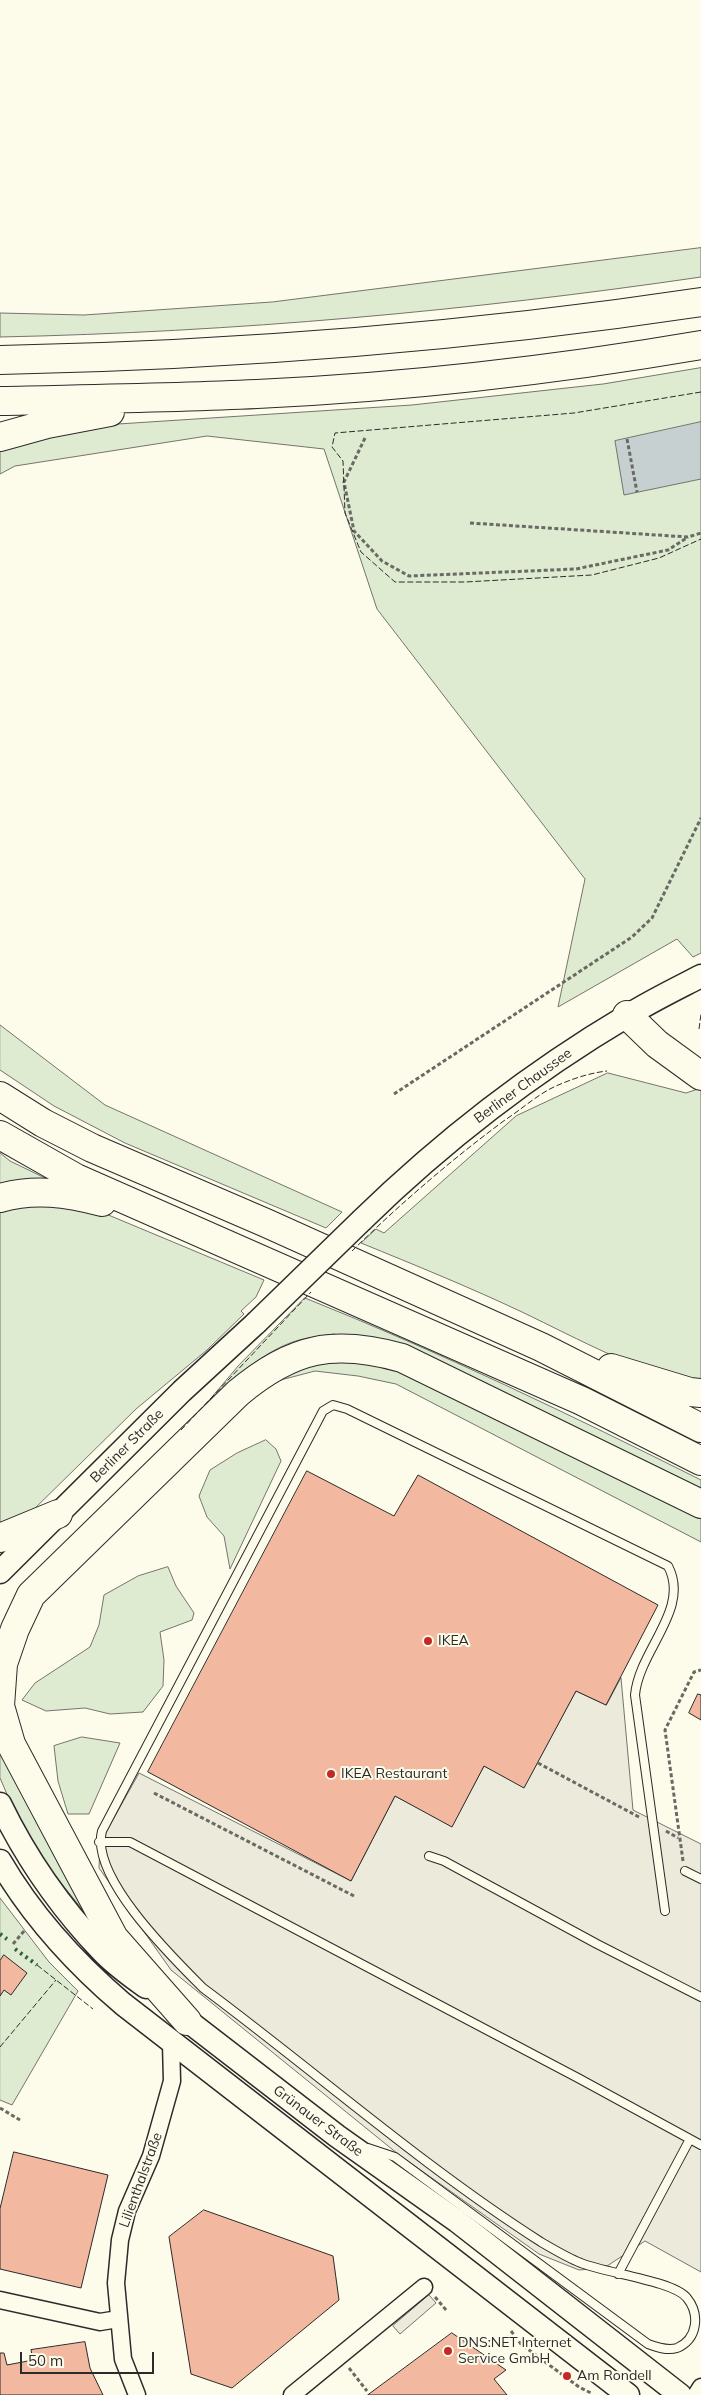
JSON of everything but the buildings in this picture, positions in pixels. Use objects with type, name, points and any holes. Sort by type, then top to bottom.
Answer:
[{"type":"highway","points":[[0,360],[110,358],[347,344],[509,329],[701,302]]},
{"type":"highway","points":[[0,401],[258,394],[431,381],[554,368],[701,345]]},
{"type":"highway","points":[[0,437],[47,424],[195,396]]},
{"type":"highway","points":[[627,1016],[657,1044],[701,1076]]},
{"type":"highway","points":[[0,1096],[43,1123],[92,1148],[266,1223],[541,1347],[701,1428]]},
{"type":"highway","points":[[0,1134],[76,1178],[191,1227],[582,1401],[701,1462]]},
{"type":"highway","points":[[0,1198],[35,1191],[54,1192],[82,1197],[191,1227]]},
{"type":"highway","points":[[541,1347],[690,1392],[701,1393]]},
{"type":"highway","points":[[187,2021],[114,1938],[10,1744],[0,1706],[2,1664],[15,1629],[31,1595],[256,1377],[276,1365],[325,1348],[370,1349],[402,1358],[701,1504]]},
{"type":"highway","points":[[0,1538],[58,1514]]},
{"type":"main road","name":"Berliner Chaussee","points":[[256,1323],[362,1220],[440,1148],[486,1112],[570,1052],[627,1016],[701,976]]},
{"type":"main road","name":"Berliner Straße","points":[[0,1572],[182,1391],[256,1323]]},
{"type":"main road","name":"Grünauer Straße","points":[[0,1804],[33,1864],[59,1902],[97,1945],[187,2021],[337,2136],[457,2221],[680,2395]]},
{"type":"main road","name":"Grünauer Straße","points":[[0,1861],[11,1880],[46,1928],[84,1970],[171,2043],[628,2395]]},
{"type":"street","name":"Lilienthalstraße","points":[[137,2395],[123,2359],[116,2283],[122,2233],[127,2211],[151,2156],[168,2101],[172,2081],[171,2043]]},
{"type":"street","points":[[292,2395],[424,2286]]},
{"type":"street","points":[[0,2300],[100,2322],[118,2320]]},
{"type":"street","points":[[696,2395],[701,2387]]},
{"type":"lane","points":[[337,2136],[395,2157],[648,2344],[661,2349],[676,2348],[691,2337],[696,2321],[693,2305],[684,2293],[669,2286],[581,2264],[542,2242],[466,2191],[203,1988],[169,1955],[137,1916],[105,1866],[99,1842],[111,1814],[323,1411],[333,1405],[347,1409],[668,1566],[674,1579],[674,1602],[637,1679],[635,1695],[665,1911]]},
{"type":"lane","points":[[99,1842],[130,1842],[578,2078],[701,2145]]},
{"type":"lane","points":[[429,1856],[444,1861],[597,1944],[701,1997]]},
{"type":"lane","points":[[685,1871],[701,1880]]},
{"type":"lane","points":[[618,2274],[690,2139]]},
{"type":"path","points":[[365,438],[344,482],[354,532],[382,561],[409,576],[576,569],[668,550],[688,537],[701,533]]},
{"type":"path","points":[[627,439],[637,492]]},
{"type":"path","points":[[470,523],[688,537]]},
{"type":"path","points":[[394,1094],[632,937],[652,918],[701,818]]},
{"type":"path","points":[[685,1871],[665,1730],[694,1672],[701,1670]]},
{"type":"path","points":[[538,1763],[679,1839]]},
{"type":"path","points":[[154,1793],[354,1896]]},
{"type":"path","points":[[13,1944],[27,1928]]},
{"type":"path","points":[[0,2108],[20,2120]]},
{"type":"path","points":[[339,2356],[367,2391]]},
{"type":"green space","points":[[701,248],[701,277],[614,289],[439,310],[263,325],[0,337],[0,313],[84,315],[272,302]]},
{"type":"green space","points":[[701,368],[701,953],[693,957],[677,939],[558,1007],[585,879],[377,609],[324,449],[207,436],[15,466],[0,474],[0,445],[72,429],[118,424],[412,405],[603,384]]},
{"type":"green space","points":[[0,1025],[105,1105],[342,1212],[326,1228],[125,1143],[54,1106],[0,1070]]},
{"type":"green space","points":[[608,1073],[686,1093],[701,1088],[701,1388],[656,1374],[587,1344],[482,1294],[361,1243],[376,1229],[384,1233],[516,1116]]},
{"type":"green space","points":[[0,1153],[10,1161],[45,1178],[42,1181],[0,1188]]},
{"type":"green space","points":[[37,1200],[106,1214],[264,1280],[256,1297],[241,1311],[244,1314],[207,1350],[136,1409],[25,1518],[0,1531],[0,1207]]},
{"type":"green space","points":[[305,1298],[455,1362],[701,1480],[701,1494],[334,1334],[299,1340],[273,1351],[249,1367],[206,1404],[239,1365]]},
{"type":"green space","points":[[389,1361],[701,1514],[701,1542],[396,1384],[358,1376],[315,1371],[277,1381],[301,1363]]},
{"type":"green space","points":[[266,1440],[276,1449],[281,1461],[230,1569],[224,1536],[207,1517],[199,1496],[210,1470],[237,1453]]},
{"type":"green space","points":[[168,1567],[176,1586],[194,1613],[192,1620],[160,1632],[164,1660],[163,1686],[143,1712],[110,1714],[85,1708],[46,1711],[22,1700],[35,1683],[90,1647],[99,1625],[104,1595],[138,1576]]},
{"type":"green space","points":[[82,1737],[120,1743],[89,1814],[68,1814],[58,1781],[54,1746]]},
{"type":"green space","points":[[0,1739],[90,1919],[52,1872],[30,1840],[12,1806],[0,1778]]},
{"type":"green space","points":[[0,1898],[49,1962],[78,1991],[12,2105],[0,2100]]},
{"type":"shaded area","points":[[701,422],[701,479],[624,495],[615,441]]},
{"type":"shaded area","points":[[621,1678],[633,1810],[701,1844],[701,2272],[645,2241],[604,2268],[579,2270],[539,2254],[398,2154],[171,1970],[99,1868],[100,1843],[139,1773],[351,1881],[395,1796],[452,1826],[484,1766],[524,1787],[576,1691],[606,1705]]},
{"type":"shaded area","points":[[429,2295],[436,2303],[400,2334],[393,2326]]},
{"type":"hedge","points":[[0,1934],[7,1939]]},
{"type":"hedge","points":[[15,1949],[37,1965]]},
{"type":"fence","points":[[701,392],[574,413],[335,433],[332,447],[343,461],[345,513],[361,552],[395,582],[465,582],[592,575],[659,558],[701,539]]},
{"type":"fence","points":[[699,1029],[701,1014]]},
{"type":"fence","points":[[352,1251],[407,1199],[485,1135],[536,1097],[568,1081],[607,1071]]},
{"type":"fence","points":[[181,1430],[311,1292]]},
{"type":"fence","points":[[37,1965],[93,2009]]},
{"type":"fence","points":[[0,2047],[56,1980]]},
{"type":"place","name":"IKEA","points":[[428,1641]]},
{"type":"place","name":"IKEA Restaurant","points":[[331,1774]]},
{"type":"place","name":"DNS:NET Internet Service GmbH","points":[[448,2351]]},
{"type":"place","name":"Am Rondell","points":[[567,2376]]}]
